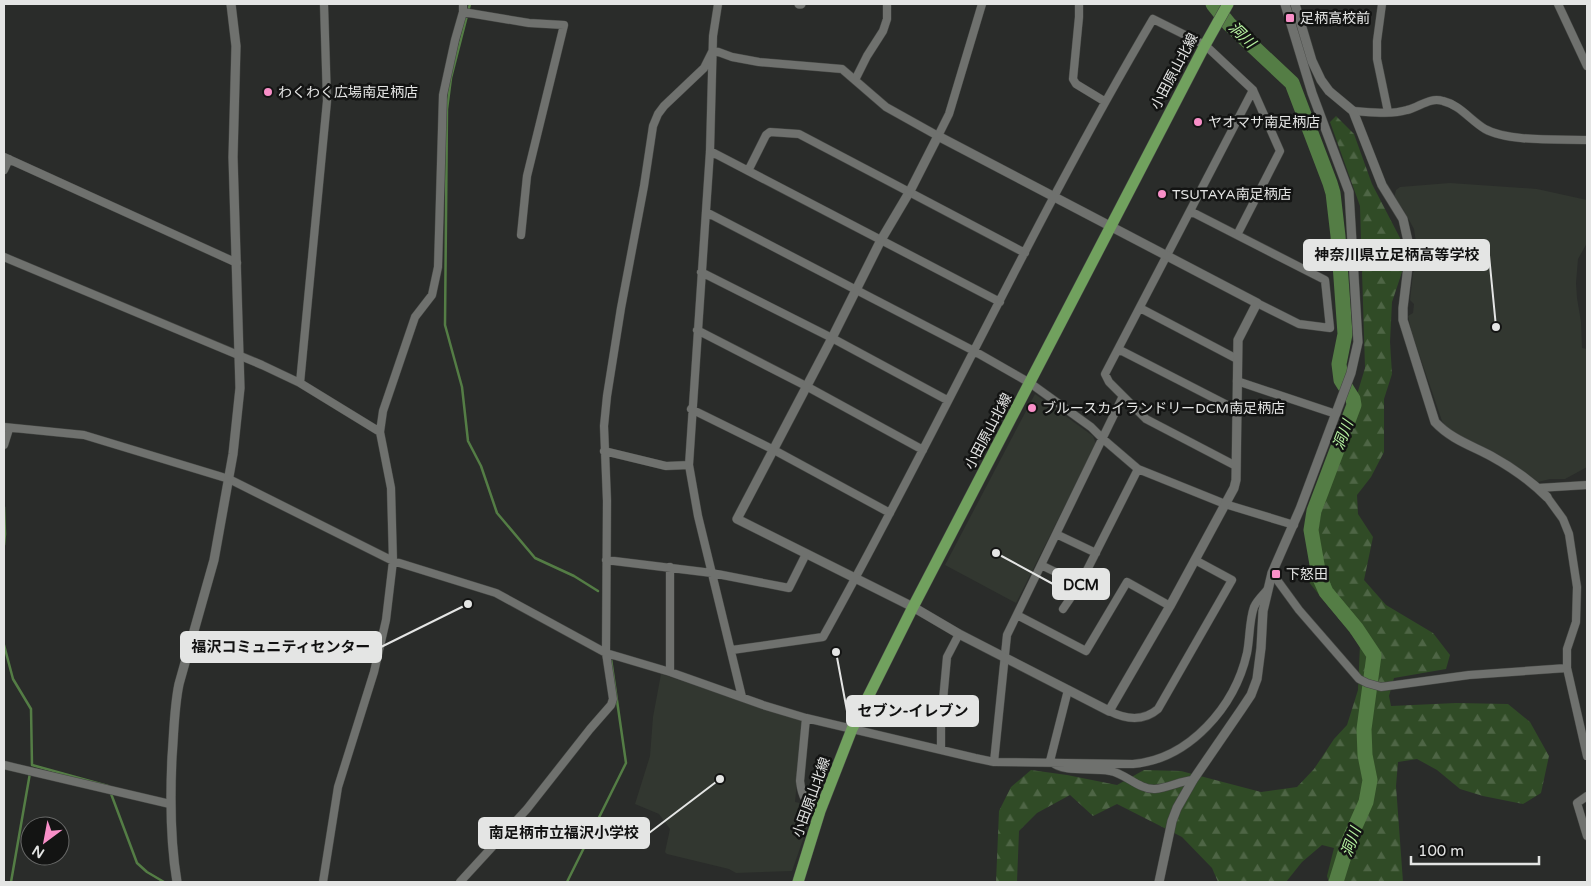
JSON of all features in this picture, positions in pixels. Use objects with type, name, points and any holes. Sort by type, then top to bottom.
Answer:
[{"type":"main road","name":"小田原山北線","points":[[798,882],[820,811],[852,729],[912,607],[1205,44],[1228,4]]},
{"type":"street","points":[[177,882],[172,849],[170,804],[175,704],[179,684],[210,581],[229,480],[238,415],[240,356],[233,157],[236,46],[231,4]]},
{"type":"street","points":[[300,383],[327,101],[324,4]]},
{"type":"street","points":[[323,882],[338,787],[374,672],[386,620],[393,561],[391,488],[380,432],[383,411],[415,317],[432,294],[438,267],[443,95],[453,49],[467,13],[463,4]]},
{"type":"street","points":[[718,4],[713,50],[710,151],[688,465],[742,698]]},
{"type":"street","points":[[856,80],[867,56],[883,31],[887,19],[887,4]]},
{"type":"street","points":[[982,4],[949,114],[910,191],[855,289],[832,338],[737,519],[912,607],[959,634],[1122,718],[1153,714],[1158,709],[1232,580],[1195,560]]},
{"type":"street","points":[[1079,4],[1073,79],[1076,84],[1104,100]]},
{"type":"street","points":[[1159,882],[1172,821],[1193,780],[1250,696],[1257,679],[1263,611],[1272,572],[1294,526],[1351,374],[1358,342],[1349,192],[1301,60],[1284,4]]},
{"type":"street","points":[[1295,4],[1312,61],[1321,80],[1329,91],[1353,111],[1382,185],[1403,220],[1410,250],[1402,308],[1403,320],[1435,422],[1454,439],[1491,456],[1538,488],[1563,519],[1570,534],[1577,588],[1576,622],[1568,649],[1567,668],[1587,756]]},
{"type":"street","points":[[1382,4],[1377,40],[1377,59],[1388,112]]},
{"type":"street","points":[[1558,4],[1587,66]]},
{"type":"street","points":[[467,13],[529,23],[564,25],[526,176],[521,235]]},
{"type":"street","points":[[732,650],[823,637],[856,579],[1104,100],[1153,19],[1205,44],[1253,90],[1280,151],[1237,235]]},
{"type":"street","points":[[713,50],[759,62],[842,69],[886,107],[938,136],[1298,324],[1330,328],[1325,280],[1190,211]]},
{"type":"street","points":[[460,882],[527,809],[611,705],[613,699],[606,653],[604,426],[607,396],[653,126],[664,106],[704,68],[713,50]]},
{"type":"street","points":[[1236,466],[1146,419],[1109,382],[1105,374],[1253,90]]},
{"type":"street","points":[[1353,111],[1406,111],[1428,101],[1442,100],[1456,106],[1485,129],[1498,134],[1514,137],[1587,140]]},
{"type":"street","points":[[748,171],[766,135],[770,132],[800,134],[1025,253]]},
{"type":"street","points":[[710,151],[1000,302]]},
{"type":"street","points":[[4,170],[6,158],[236,263]]},
{"type":"street","points":[[706,212],[974,351],[1030,383],[1091,427],[1138,469],[1225,504],[1294,526]]},
{"type":"street","points":[[4,257],[300,383],[380,432]]},
{"type":"street","points":[[701,272],[832,338],[947,400]]},
{"type":"street","points":[[1109,711],[1170,606],[1234,488],[1238,340],[1257,303]]},
{"type":"street","points":[[1140,308],[1237,359]]},
{"type":"street","points":[[697,330],[806,386],[923,450]]},
{"type":"street","points":[[1118,349],[1237,410]]},
{"type":"street","points":[[1237,381],[1336,414]]},
{"type":"street","points":[[994,762],[1007,635],[1123,396]]},
{"type":"street","points":[[691,409],[774,450],[890,513]]},
{"type":"street","points":[[4,445],[6,428],[84,435],[229,480],[393,561],[496,593],[606,653],[670,672],[742,698],[806,718],[994,762],[1144,763],[1156,760],[1184,746],[1204,730],[1228,698],[1242,671],[1254,608],[1257,601],[1268,589]]},
{"type":"street","points":[[604,451],[666,466],[688,465]]},
{"type":"street","points":[[1063,609],[1080,584],[1138,469]]},
{"type":"street","points":[[1538,488],[1587,485]]},
{"type":"street","points":[[1056,534],[1096,553]]},
{"type":"street","points":[[606,560],[712,572],[789,588],[806,554]]},
{"type":"street","points":[[1041,565],[1080,584]]},
{"type":"street","points":[[670,568],[670,672]]},
{"type":"street","points":[[1272,572],[1299,610],[1359,679],[1367,683],[1381,687],[1469,675],[1567,668]]},
{"type":"street","points":[[1017,615],[1086,651],[1127,582],[1170,606]]},
{"type":"street","points":[[941,750],[947,657],[959,634]]},
{"type":"street","points":[[1050,761],[1068,690]]},
{"type":"street","points":[[806,718],[800,781],[803,798],[809,805],[820,811]]},
{"type":"street","points":[[1050,761],[1055,766],[1065,768],[1109,770],[1144,787],[1154,789],[1193,780]]},
{"type":"street","points":[[4,765],[170,804]]},
{"type":"street","points":[[1587,796],[1577,803],[1587,836]]},
{"type":"shaded area","points":[[1450,183],[1537,189],[1587,200],[1587,243],[1578,259],[1576,283],[1582,348],[1587,349],[1587,467],[1565,479],[1550,479],[1538,482],[1494,452],[1448,429],[1442,421],[1408,316],[1413,313],[1414,304],[1410,300],[1413,273],[1418,265],[1420,253],[1417,249],[1414,229],[1403,209],[1394,198],[1396,190],[1400,187]]},
{"type":"shaded area","points":[[1035,394],[1093,436],[1096,444],[1016,603],[945,565]]},
{"type":"shaded area","points":[[661,674],[803,721],[795,802],[805,804],[813,811],[792,871],[736,873],[729,869],[665,852],[670,829],[659,814],[635,804],[650,756],[653,717]]},
{"type":"green space","points":[[1336,116],[1354,134],[1372,184],[1400,238],[1402,272],[1392,302],[1390,342],[1392,374],[1384,399],[1384,452],[1371,477],[1357,495],[1358,514],[1373,537],[1364,580],[1386,605],[1433,633],[1450,655],[1446,669],[1394,678],[1389,696],[1391,706],[1456,703],[1508,704],[1530,722],[1549,756],[1541,793],[1523,804],[1483,796],[1460,789],[1437,770],[1417,759],[1398,762],[1396,786],[1403,882],[1329,882],[1327,876],[1334,848],[1322,845],[1302,862],[1286,882],[1218,882],[1212,868],[1182,837],[1117,804],[1093,816],[1070,795],[1037,813],[1019,831],[1017,882],[996,882],[999,811],[1011,787],[1031,770],[1117,785],[1144,770],[1181,771],[1261,792],[1297,787],[1314,769],[1334,739],[1347,725],[1358,690],[1360,645],[1308,581],[1321,514],[1365,368],[1360,206],[1330,122]]},
{"type":"waterway","points":[[470,4],[451,78],[447,109],[445,325],[462,387],[468,441],[481,466],[497,513],[535,558],[574,576],[598,591]]},
{"type":"waterway","name":"洞川","points":[[1213,4],[1229,24],[1292,83],[1333,193],[1345,334],[1339,364],[1341,380],[1353,399],[1354,405],[1314,511],[1311,530],[1319,576],[1326,592],[1356,628],[1374,655],[1364,729],[1365,755],[1370,780],[1366,802],[1349,840],[1336,882]]},
{"type":"waterway","points":[[4,507],[4,545]]},
{"type":"waterway","points":[[4,645],[13,679],[31,709],[32,765],[108,786]]},
{"type":"waterway","points":[[567,882],[626,763],[611,659]]},
{"type":"waterway","points":[[11,882],[30,773]]},
{"type":"waterway","points":[[110,791],[137,863],[147,872],[164,882]]},
{"type":"place","name":"足柄高校前","points":[[1290,18]]},
{"type":"place","name":"わくわく広場南足柄店","points":[[268,92]]},
{"type":"place","name":"ヤオマサ南足柄店","points":[[1198,122]]},
{"type":"place","name":"TSUTAYA南足柄店","points":[[1162,194]]},
{"type":"place","name":"神奈川県立足柄高等学校","points":[[1496,327]]},
{"type":"place","name":"ブルースカイランドリーDCM南足柄店","points":[[1032,408]]},
{"type":"place","name":"DCM","points":[[996,553]]},
{"type":"place","name":"下怒田","points":[[1276,574]]},
{"type":"place","name":"福沢コミュニティセンター","points":[[468,604]]},
{"type":"place","name":"セブン-イレブン","points":[[836,652]]},
{"type":"place","name":"南足柄市立福沢小学校","points":[[720,779]]}]
